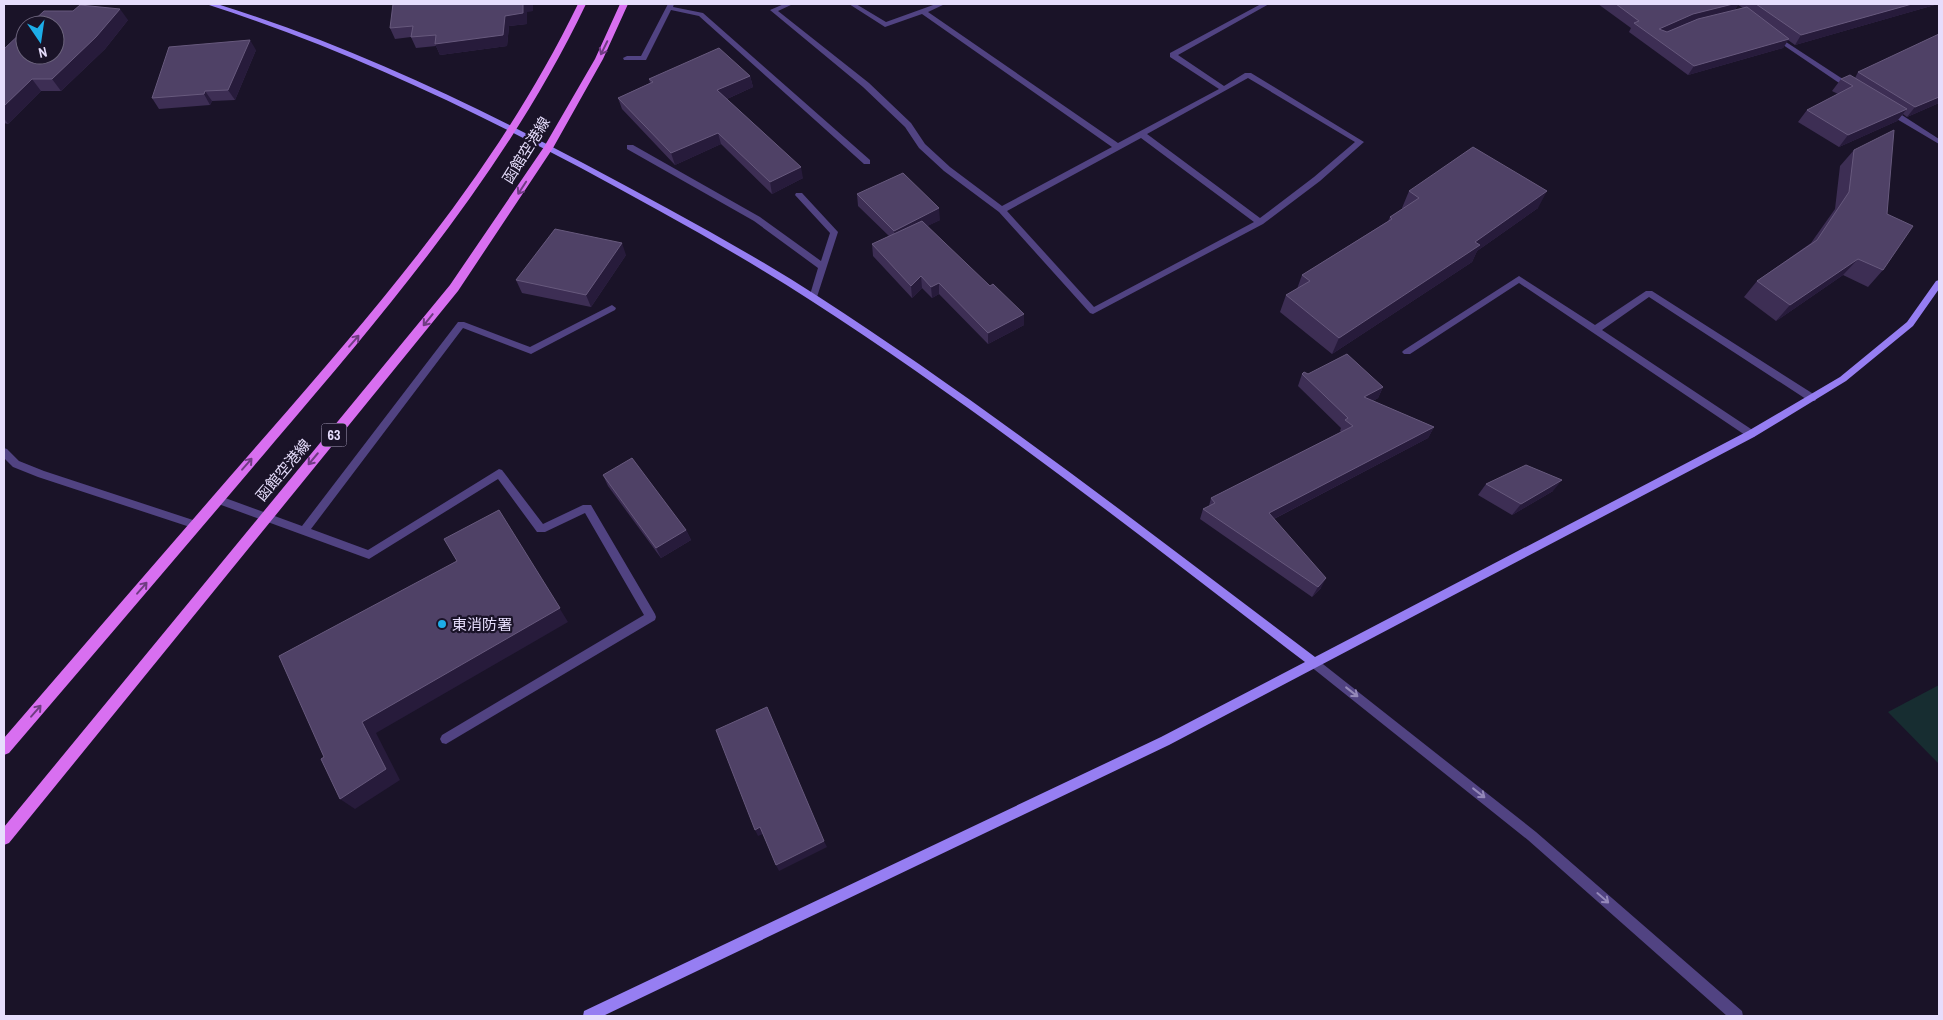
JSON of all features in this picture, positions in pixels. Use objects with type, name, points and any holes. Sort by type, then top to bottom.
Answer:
[{"type":"main road","name":"函館空港線","points":[[4,748],[370,323],[417,264],[514,129],[555,59],[582,4]]},
{"type":"main road","name":"函館空港線","points":[[4,838],[454,288],[548,148],[595,66],[624,4]]},
{"type":"street","points":[[210,4],[318,41],[382,67],[514,129],[665,211],[813,298],[989,417],[1314,662],[1532,836],[1737,1016]]},
{"type":"street","points":[[790,4],[773,10],[866,85],[908,125],[922,146],[947,169],[1002,210],[1092,310],[1260,222],[1317,179],[1360,142],[1248,75],[1002,210]]},
{"type":"street","points":[[852,4],[885,25],[942,4]]},
{"type":"street","points":[[1224,88],[1173,55],[1266,4]]},
{"type":"street","points":[[627,58],[643,58],[671,6],[701,14],[867,162]]},
{"type":"street","points":[[922,11],[1118,147]]},
{"type":"street","points":[[1766,30],[1813,64],[1855,90]]},
{"type":"street","points":[[1880,106],[1939,142]]},
{"type":"street","points":[[1141,134],[1260,222]]},
{"type":"street","points":[[630,147],[757,220],[823,267]]},
{"type":"street","points":[[799,195],[834,232],[813,298]]},
{"type":"street","points":[[1407,352],[1519,279],[1751,434]]},
{"type":"street","points":[[590,1016],[1166,741],[1751,434],[1843,379],[1910,324],[1939,283]]},
{"type":"street","points":[[1595,330],[1650,294],[1812,398]]},
{"type":"street","points":[[305,530],[461,324],[532,351],[612,308]]},
{"type":"street","points":[[4,452],[16,464],[41,474],[196,525]]},
{"type":"street","points":[[217,499],[369,555],[499,473],[542,529],[587,508],[651,617],[446,739]]},
{"type":"green space","points":[[1939,685],[1939,764],[1888,712]]},
{"type":"building","points":[[393,4],[523,4],[523,13],[505,16],[503,35],[435,44],[436,35],[411,37],[413,26],[390,28]]},
{"type":"building","points":[[1616,4],[1733,4],[1693,14],[1659,29],[1667,32],[1698,19],[1747,7],[1789,39],[1694,66],[1634,23],[1639,21]]},
{"type":"building","points":[[1756,4],[1912,4],[1801,35]]},
{"type":"building","points":[[80,5],[120,9],[96,37],[52,79],[32,79],[4,106],[4,49],[15,39],[15,65],[65,65],[65,15],[40,15],[44,11],[73,11]]},
{"type":"building","points":[[1939,34],[1939,97],[1915,107],[1858,72]]},
{"type":"building","points":[[250,40],[228,90],[152,98],[169,47]]},
{"type":"building","points":[[719,48],[750,76],[717,90],[801,167],[770,182],[718,133],[671,153],[618,98],[653,82],[649,79]]},
{"type":"building","points":[[1850,75],[1907,109],[1848,135],[1807,110],[1853,86],[1841,79]]},
{"type":"building","points":[[1894,130],[1887,214],[1913,226],[1883,270],[1858,259],[1790,305],[1757,281],[1817,240],[1849,192],[1854,150]]},
{"type":"building","points":[[1473,147],[1547,191],[1475,242],[1480,245],[1339,338],[1286,295],[1310,281],[1302,275],[1392,219],[1390,217],[1419,198],[1409,191]]},
{"type":"building","points":[[903,173],[939,208],[894,231],[857,194]]},
{"type":"building","points":[[922,221],[990,286],[993,284],[1024,314],[988,333],[939,283],[931,287],[921,276],[911,286],[872,244]]},
{"type":"building","points":[[555,229],[622,243],[586,295],[516,280]]},
{"type":"building","points":[[1347,354],[1383,387],[1364,397],[1434,427],[1269,513],[1326,578],[1318,587],[1203,509],[1215,503],[1211,498],[1353,426],[1345,420],[1348,418],[1302,374],[1304,372],[1308,374]]},
{"type":"building","points":[[632,458],[686,530],[656,548],[603,475]]},
{"type":"building","points":[[1526,465],[1562,480],[1521,504],[1486,484]]},
{"type":"building","points":[[499,510],[560,608],[362,722],[386,769],[340,799],[321,759],[324,757],[279,656],[457,561],[444,539]]},
{"type":"building","points":[[767,707],[824,841],[776,865],[760,827],[755,830],[716,730]]},
{"type":"place","name":"東消防署","points":[[442,624]]}]
